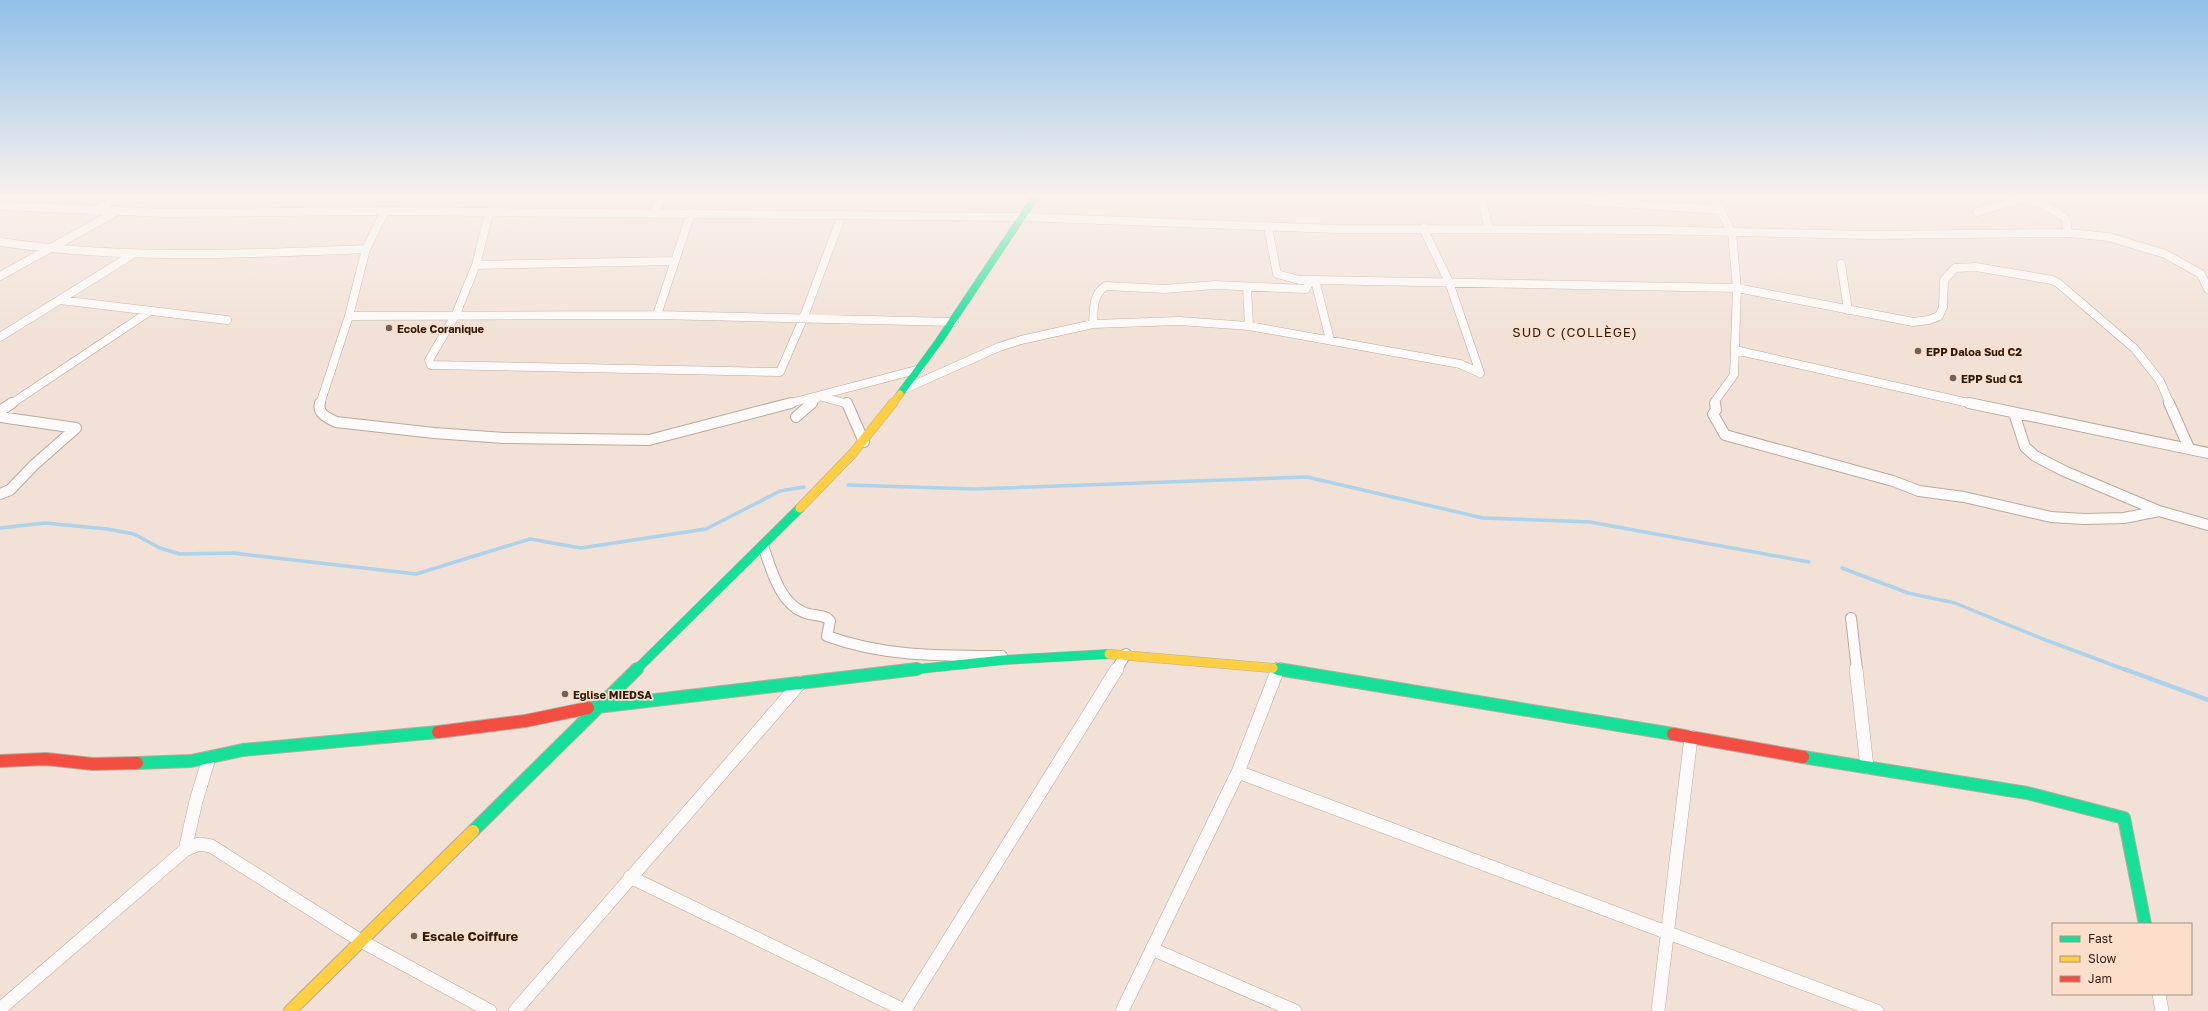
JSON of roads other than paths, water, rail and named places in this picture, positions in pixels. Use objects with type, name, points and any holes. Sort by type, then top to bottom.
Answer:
[{"type":"street","points":[[7,243],[45,250],[130,256],[366,250]]},
{"type":"street","points":[[0,276],[58,243]]},
{"type":"street","points":[[369,243],[366,250],[349,316],[319,406],[320,413],[326,418],[336,422],[434,433],[504,438],[649,440],[920,369]]},
{"type":"street","points":[[481,243],[476,265],[456,314],[429,360],[428,363],[432,365],[780,372],[803,318],[831,243]]},
{"type":"street","points":[[657,315],[681,243]]},
{"type":"street","points":[[290,1011],[832,477],[864,442],[907,388],[954,322],[1005,243]]},
{"type":"street","points":[[1271,243],[1277,274],[1299,280],[1738,288],[1913,322],[1929,320],[1939,316],[1943,307],[1944,280],[1955,268],[1964,266],[2052,280],[2074,295],[2134,349],[2149,365],[2160,382],[2189,448]]},
{"type":"street","points":[[907,388],[1000,347],[1093,324],[1179,320],[1249,326],[1330,340],[1460,364],[1480,373],[1449,282],[1430,243]]},
{"type":"street","points":[[1733,243],[1738,288],[1734,375],[1715,401],[1714,406],[1716,410],[1713,414],[1725,435],[1893,481],[1919,491],[1964,498],[2051,516],[2084,519],[2124,518],[2159,511]]},
{"type":"street","points":[[2130,243],[2165,254],[2201,274],[2208,289]]},
{"type":"street","points":[[1,337],[130,256]]},
{"type":"street","points":[[476,265],[675,261]]},
{"type":"street","points":[[1841,264],[1848,310]]},
{"type":"street","points":[[1093,324],[1095,298],[1098,291],[1106,286],[1164,289],[1215,285],[1306,289],[1309,283],[1315,280]]},
{"type":"street","points":[[1315,280],[1330,340]]},
{"type":"street","points":[[1247,287],[1249,326]]},
{"type":"street","points":[[60,300],[227,320]]},
{"type":"street","points":[[0,411],[150,311]]},
{"type":"street","points":[[349,316],[456,314],[657,315],[954,322]]},
{"type":"street","points":[[1735,350],[2014,413],[2208,453]]},
{"type":"street","points":[[796,416],[819,396],[848,403],[864,442]]},
{"type":"street","points":[[2014,413],[2026,447],[2035,456],[2064,471],[2159,511],[2208,525]]},
{"type":"street","points":[[0,416],[76,428],[34,465],[10,490],[0,494]]},
{"type":"street","points":[[763,546],[782,592],[802,612],[829,619],[830,624],[826,634],[830,637],[861,648],[888,654],[924,656],[1056,656],[1126,654],[1278,668],[2027,793],[2124,818],[2145,923]]},
{"type":"street","points":[[1851,618],[1867,767]]},
{"type":"street","points":[[630,877],[905,1011],[1126,654]]},
{"type":"street","points":[[0,761],[46,759],[113,765],[173,763],[209,758],[249,748],[300,743],[383,739],[525,721],[600,706],[966,664],[1056,656]]},
{"type":"street","points":[[1122,1011],[1238,772],[1278,668]]},
{"type":"street","points":[[515,1011],[800,683]]},
{"type":"street","points":[[1658,1011],[1690,737]]},
{"type":"street","points":[[185,850],[196,801],[209,758]]},
{"type":"street","points":[[1238,772],[1667,931],[1877,1011]]},
{"type":"street","points":[[0,1009],[185,850],[199,844],[211,846],[361,941],[490,1011]]},
{"type":"street","points":[[1152,949],[1295,1011]]},
{"type":"street","points":[[2159,995],[2162,1011]]},
{"type":"waterway","points":[[848,485],[975,489],[1307,477],[1483,518],[1590,522],[1809,562]]},
{"type":"waterway","points":[[0,528],[45,523],[107,529],[134,534],[160,548],[180,554],[233,553],[416,574],[530,539],[581,548],[706,529],[780,491],[804,487]]},
{"type":"waterway","points":[[1842,568],[1908,593],[1955,603],[2043,639],[2126,670]]},
{"type":"waterway","points":[[2124,669],[2208,700]]},
{"type":"place","name":"Ecole Coranique","points":[[389,328]]},
{"type":"place","name":"EPP Daloa Sud C2","points":[[1918,351]]},
{"type":"place","name":"EPP Sud C1","points":[[1953,378]]},
{"type":"place","name":"Eglise MIEDSA","points":[[565,694]]},
{"type":"place","name":"Escale Coiffure","points":[[414,936]]},
{"type":"district","name":"SUD C (COLLÈGE)","points":[[1575,332]]}]
